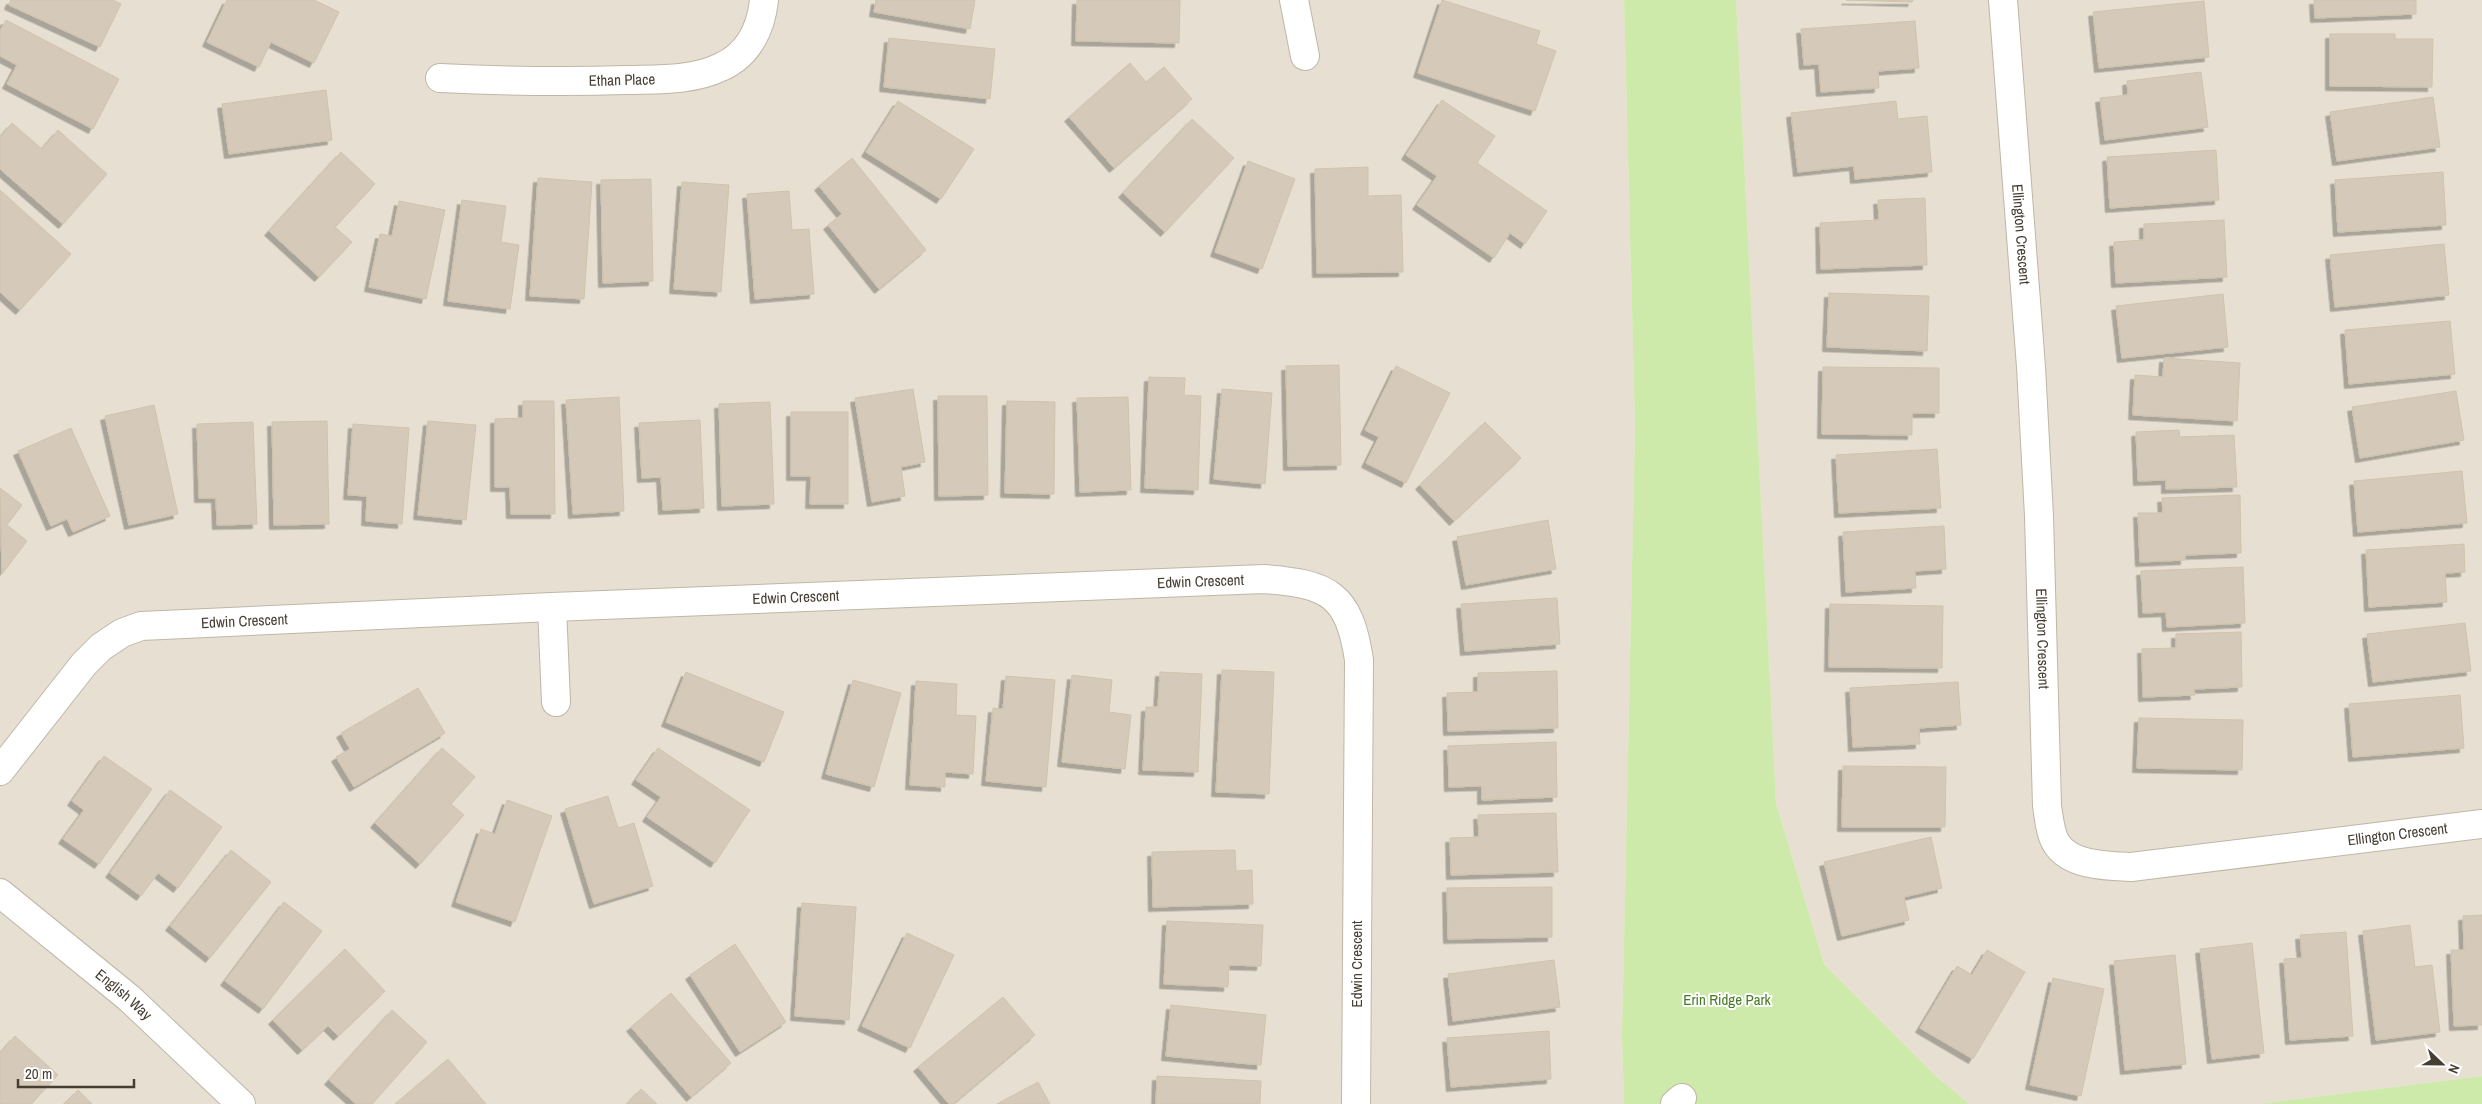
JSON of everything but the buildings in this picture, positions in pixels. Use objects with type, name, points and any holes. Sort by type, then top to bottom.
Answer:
[{"type":"street","name":"Ethan Place","points":[[440,78],[541,82],[685,78],[721,68],[745,50],[759,25],[764,0]]},
{"type":"street","points":[[1294,0],[1305,56]]},
{"type":"street","name":"Ellington Crescent","points":[[2003,0],[2032,387],[2039,516],[2047,806],[2051,830],[2056,844],[2075,858],[2094,864],[2131,867],[2482,824]]},
{"type":"street","name":"Edwin Crescent","points":[[0,771],[84,664],[101,647],[122,633],[141,626],[552,607],[1264,579],[1292,581],[1313,586],[1332,595],[1343,607],[1352,625],[1359,660],[1356,1104]]},
{"type":"street","points":[[552,607],[556,702]]},
{"type":"street","name":"English Way","points":[[0,893],[129,998],[241,1104]]},
{"type":"shaded area","points":[[0,0],[1624,0],[1635,426],[1622,1035],[1624,1104],[0,1104]]},
{"type":"shaded area","points":[[1736,0],[2482,0],[2482,1076],[2259,1104],[1969,1104],[1937,1077],[1824,964],[1776,803]]},
{"type":"green space","name":"Erin Ridge Park","points":[[1624,0],[1736,0],[1776,803],[1824,964],[1937,1077],[1969,1104],[1624,1104],[1622,1035],[1635,426]]},
{"type":"green space","points":[[2482,1076],[2482,1104],[2259,1104]]}]
